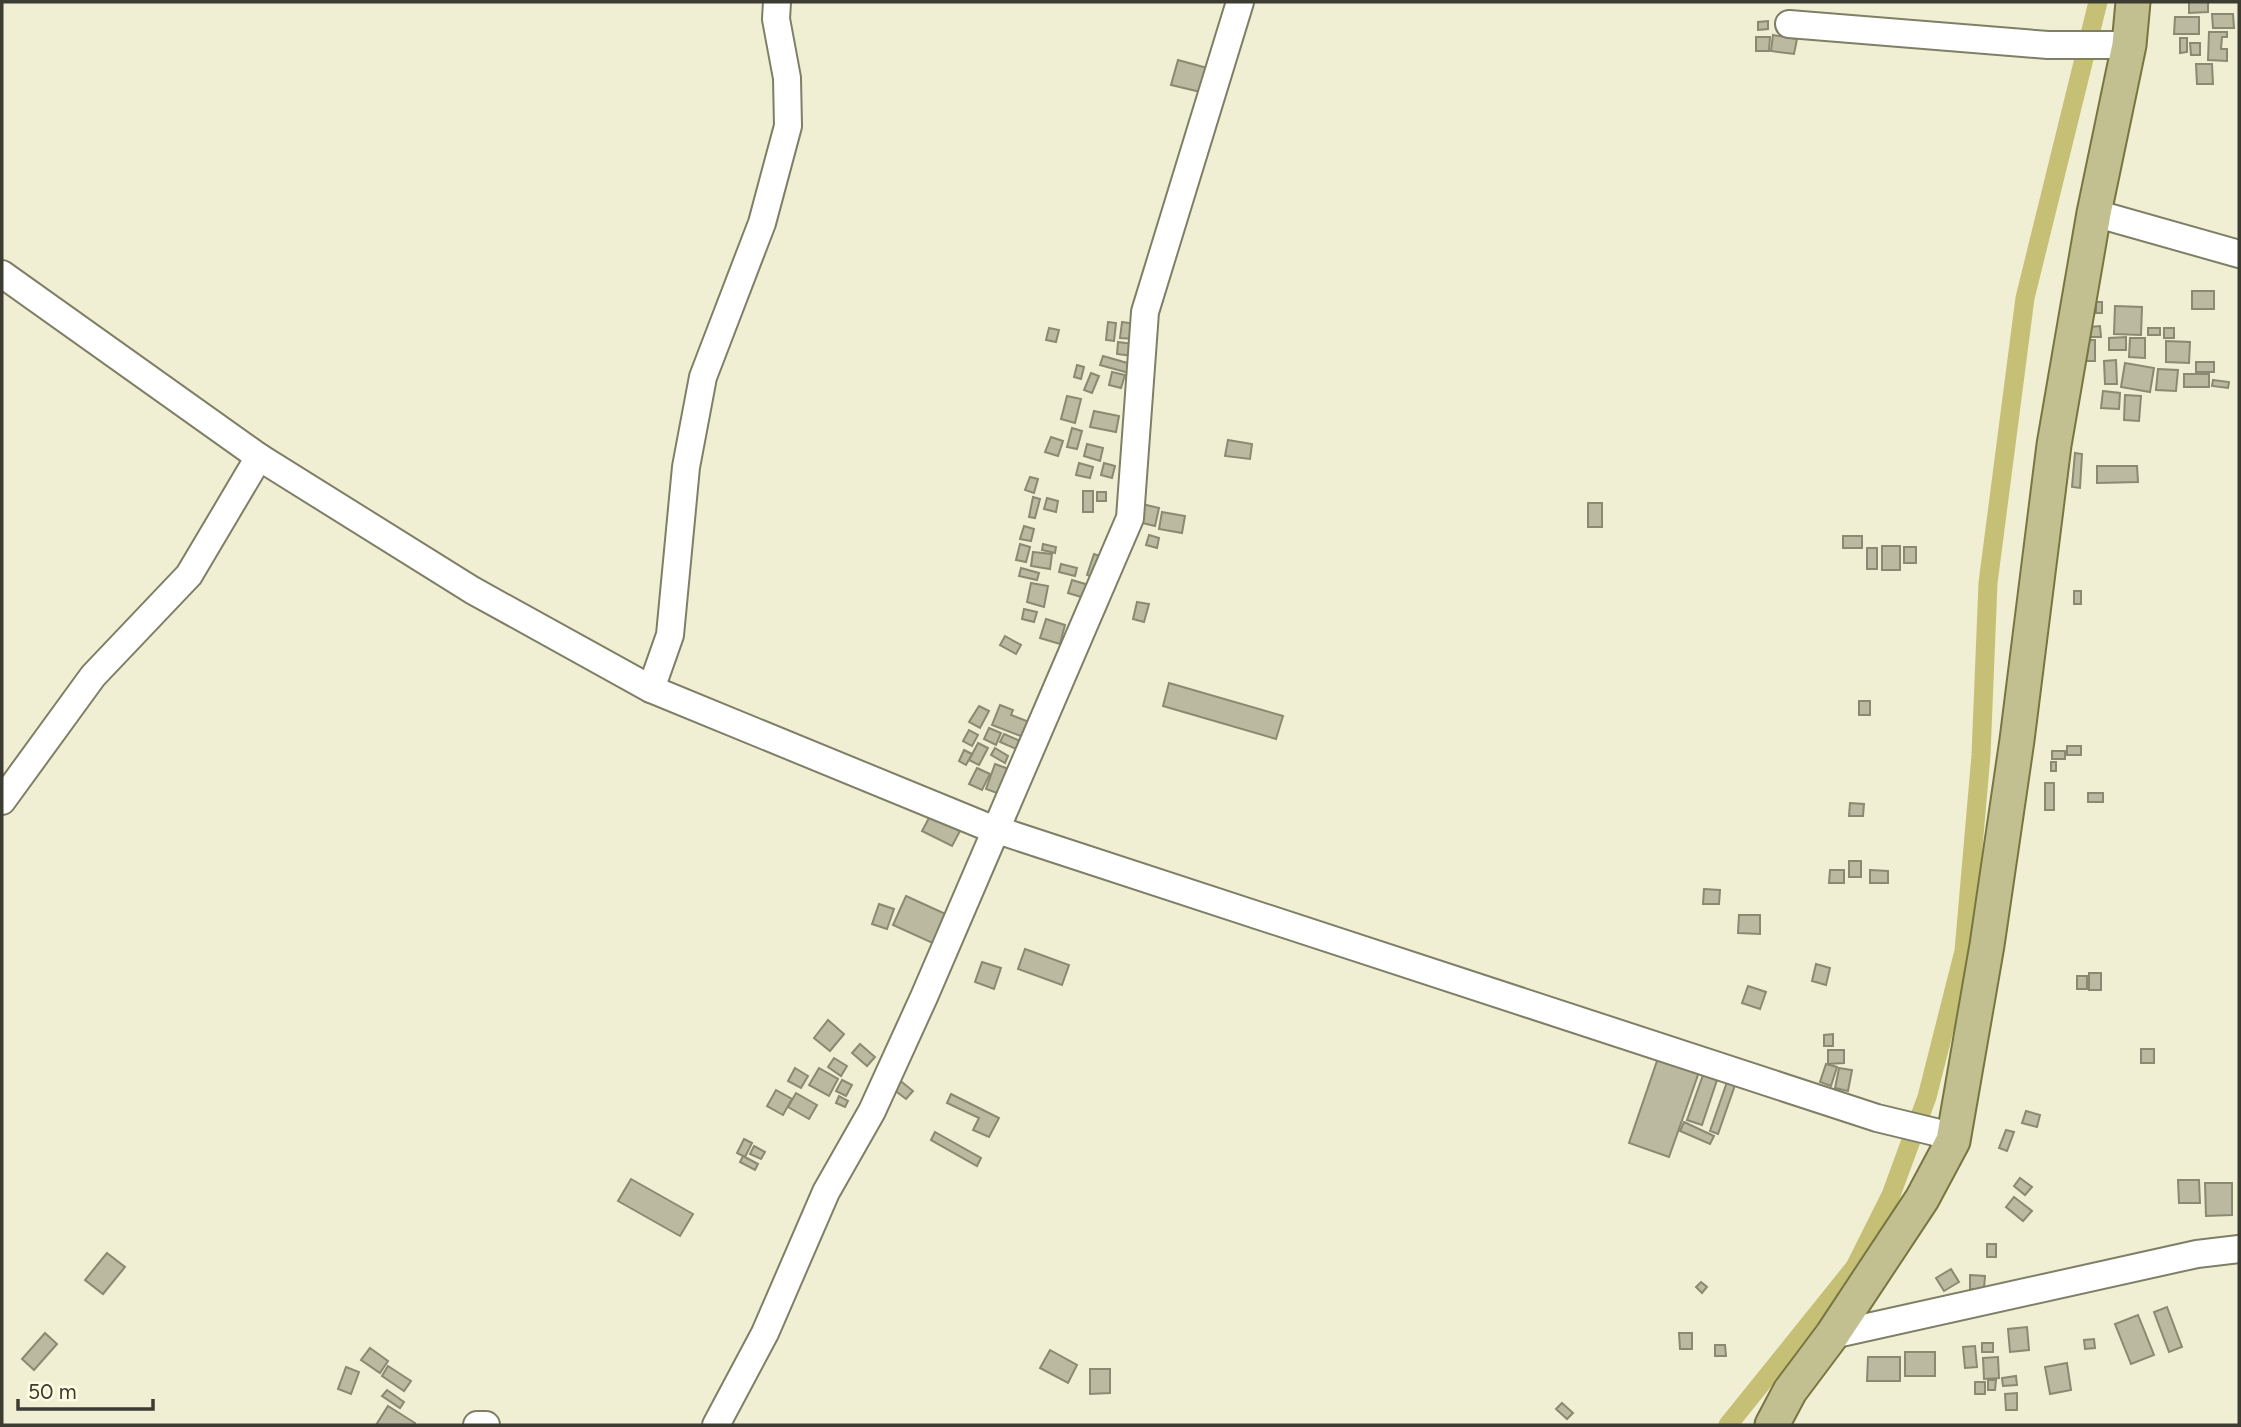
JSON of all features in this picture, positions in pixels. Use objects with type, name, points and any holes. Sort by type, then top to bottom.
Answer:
[{"type":"main road","points":[[1772,1425],[1790,1391],[1832,1335],[1922,1199],[1944,1136],[1987,945],[2017,740],[2054,445],[2094,213],[2115,45],[2133,2]]},
{"type":"street","points":[[651,689],[670,635],[686,467],[703,377],[762,223],[788,126],[787,78],[776,19],[777,2]]},
{"type":"street","points":[[716,1425],[765,1333],[826,1192],[872,1111],[1130,518],[1145,312],[1240,2]]},
{"type":"street","points":[[1789,24],[2048,45],[2115,45]]},
{"type":"street","points":[[2094,213],[2239,254]]},
{"type":"street","points":[[2,274],[259,457],[472,590],[651,689],[996,828],[1877,1118],[1944,1136]]},
{"type":"street","points":[[2,801],[93,676],[189,575],[259,457]]},
{"type":"street","points":[[1832,1335],[2197,1254],[2239,1249]]},
{"type":"street","points":[[477,1425],[486,1425]]},
{"type":"building","points":[[2189,2],[2208,2],[2208,12],[2189,13]]},
{"type":"building","points":[[2212,14],[2233,14],[2234,28],[2213,28]]},
{"type":"building","points":[[2175,17],[2199,17],[2199,34],[2174,34]]},
{"type":"building","points":[[1768,21],[1768,29],[1758,30],[1758,22]]},
{"type":"building","points":[[2209,32],[2227,32],[2227,37],[2222,37],[2221,49],[2227,49],[2227,61],[2208,60]]},
{"type":"building","points":[[1773,35],[1797,39],[1794,54],[1771,51]]},
{"type":"building","points":[[1756,37],[1770,37],[1769,51],[1756,51]]},
{"type":"building","points":[[2180,38],[2187,38],[2187,52],[2180,53]]},
{"type":"building","points":[[2190,43],[2200,43],[2200,55],[2191,55]]},
{"type":"building","points":[[1178,60],[1211,69],[1205,93],[1171,85]]},
{"type":"building","points":[[2196,64],[2212,64],[2213,84],[2197,84]]},
{"type":"building","points":[[2192,291],[2214,291],[2214,309],[2192,309]]},
{"type":"building","points":[[2096,302],[2102,302],[2102,313],[2096,313]]},
{"type":"building","points":[[2115,306],[2142,307],[2141,335],[2114,334]]},
{"type":"building","points":[[1108,322],[1116,323],[1114,341],[1106,340]]},
{"type":"building","points":[[1122,322],[1137,324],[1136,339],[1120,338]]},
{"type":"building","points":[[2100,326],[2101,337],[2090,337],[2090,327]]},
{"type":"building","points":[[1049,328],[1059,330],[1056,342],[1046,340]]},
{"type":"building","points":[[2148,328],[2160,328],[2160,335],[2148,335]]},
{"type":"building","points":[[2164,328],[2174,328],[2174,338],[2164,338]]},
{"type":"building","points":[[2126,337],[2126,350],[2109,350],[2109,338]]},
{"type":"building","points":[[2130,338],[2145,338],[2145,358],[2129,357]]},
{"type":"building","points":[[2084,340],[2095,340],[2095,361],[2084,361]]},
{"type":"building","points":[[2166,341],[2190,342],[2189,363],[2166,362]]},
{"type":"building","points":[[1118,342],[1141,345],[1139,357],[1117,354]]},
{"type":"building","points":[[1103,356],[1131,364],[1129,373],[1100,365]]},
{"type":"building","points":[[2116,360],[2117,384],[2105,384],[2104,361]]},
{"type":"building","points":[[2196,362],[2214,362],[2214,372],[2196,372]]},
{"type":"building","points":[[2125,363],[2154,368],[2150,392],[2121,387]]},
{"type":"building","points":[[1077,365],[1084,367],[1081,379],[1074,377]]},
{"type":"building","points":[[2158,369],[2178,370],[2176,391],[2156,390]]},
{"type":"building","points":[[1112,372],[1125,375],[1121,388],[1109,385]]},
{"type":"building","points":[[1091,373],[1099,376],[1092,393],[1084,390]]},
{"type":"building","points":[[2184,374],[2209,374],[2209,387],[2184,387]]},
{"type":"building","points":[[2213,380],[2229,382],[2228,388],[2212,386]]},
{"type":"building","points":[[2103,391],[2120,393],[2119,409],[2101,408]]},
{"type":"building","points":[[2125,395],[2141,396],[2139,421],[2124,420]]},
{"type":"building","points":[[1067,396],[1081,399],[1075,423],[1061,419]]},
{"type":"building","points":[[1094,411],[1119,416],[1116,432],[1090,427]]},
{"type":"building","points":[[1072,428],[1082,431],[1077,449],[1067,447]]},
{"type":"building","points":[[1051,437],[1063,441],[1058,456],[1045,452]]},
{"type":"building","points":[[1228,440],[1252,444],[1250,459],[1225,456]]},
{"type":"building","points":[[1087,444],[1103,448],[1100,461],[1084,456]]},
{"type":"building","points":[[2075,453],[2082,454],[2080,488],[2072,487]]},
{"type":"building","points":[[1079,463],[1093,467],[1090,478],[1076,475]]},
{"type":"building","points":[[1104,463],[1115,466],[1112,478],[1101,475]]},
{"type":"building","points":[[2097,466],[2137,466],[2138,482],[2097,483]]},
{"type":"building","points":[[1030,477],[1038,479],[1034,493],[1025,490]]},
{"type":"building","points":[[1083,491],[1093,491],[1093,512],[1083,512]]},
{"type":"building","points":[[1097,492],[1106,492],[1106,501],[1097,501]]},
{"type":"building","points":[[1033,497],[1040,499],[1035,518],[1029,517]]},
{"type":"building","points":[[1047,498],[1058,501],[1056,512],[1044,509]]},
{"type":"building","points":[[1588,503],[1602,503],[1602,527],[1588,527]]},
{"type":"building","points":[[1142,504],[1159,508],[1155,526],[1138,522]]},
{"type":"building","points":[[1162,512],[1185,516],[1182,533],[1159,529]]},
{"type":"building","points":[[1024,526],[1034,529],[1031,541],[1020,539]]},
{"type":"building","points":[[1149,535],[1159,538],[1157,548],[1146,545]]},
{"type":"building","points":[[1843,536],[1862,536],[1862,548],[1843,548]]},
{"type":"building","points":[[1020,544],[1030,547],[1026,562],[1016,560]]},
{"type":"building","points":[[1043,544],[1056,547],[1055,553],[1042,550]]},
{"type":"building","points":[[1882,546],[1900,546],[1900,570],[1882,570]]},
{"type":"building","points":[[1904,547],[1916,547],[1916,563],[1904,563]]},
{"type":"building","points":[[1867,548],[1877,548],[1877,569],[1867,569]]},
{"type":"building","points":[[1033,552],[1052,554],[1050,569],[1031,566]]},
{"type":"building","points":[[1094,554],[1108,559],[1101,580],[1087,575]]},
{"type":"building","points":[[1061,564],[1077,568],[1075,576],[1059,572]]},
{"type":"building","points":[[1021,568],[1039,573],[1037,580],[1019,576]]},
{"type":"building","points":[[1072,580],[1092,586],[1088,599],[1068,593]]},
{"type":"building","points":[[1031,583],[1048,586],[1044,607],[1027,602]]},
{"type":"building","points":[[2074,591],[2081,591],[2081,604],[2074,604]]},
{"type":"building","points":[[1137,602],[1149,604],[1144,622],[1133,619]]},
{"type":"building","points":[[1024,609],[1037,612],[1034,622],[1022,619]]},
{"type":"building","points":[[1046,619],[1065,625],[1060,644],[1040,638]]},
{"type":"building","points":[[1005,636],[1021,645],[1016,654],[1000,645]]},
{"type":"building","points":[[1169,683],[1283,716],[1276,739],[1163,706]]},
{"type":"building","points":[[1859,701],[1870,701],[1870,715],[1859,715]]},
{"type":"building","points":[[1000,705],[1013,710],[1011,715],[1037,725],[1031,740],[992,725]]},
{"type":"building","points":[[979,706],[989,711],[980,728],[969,722]]},
{"type":"building","points":[[989,728],[1001,733],[996,745],[984,739]]},
{"type":"building","points":[[969,730],[978,735],[972,746],[963,741]]},
{"type":"building","points":[[1004,734],[1032,746],[1028,754],[1000,742]]},
{"type":"building","points":[[978,743],[988,748],[979,765],[969,760]]},
{"type":"building","points":[[2067,746],[2081,746],[2081,755],[2067,755]]},
{"type":"building","points":[[995,748],[1008,756],[1005,763],[991,755]]},
{"type":"building","points":[[964,750],[972,754],[966,765],[959,761]]},
{"type":"building","points":[[2052,751],[2065,751],[2065,759],[2052,759]]},
{"type":"building","points":[[2051,762],[2056,762],[2056,771],[2051,771]]},
{"type":"building","points":[[995,764],[1017,772],[1008,797],[986,789]]},
{"type":"building","points":[[977,768],[990,774],[982,790],[969,784]]},
{"type":"building","points":[[2045,783],[2054,783],[2054,810],[2045,810]]},
{"type":"building","points":[[2088,793],[2103,793],[2103,802],[2088,802]]},
{"type":"building","points":[[1850,803],[1864,804],[1863,816],[1849,816]]},
{"type":"building","points":[[930,816],[960,831],[952,846],[922,831]]},
{"type":"building","points":[[1849,861],[1861,861],[1861,877],[1849,877]]},
{"type":"building","points":[[1830,870],[1844,870],[1844,883],[1829,883]]},
{"type":"building","points":[[1870,870],[1888,871],[1888,883],[1870,883]]},
{"type":"building","points":[[1704,889],[1720,890],[1719,904],[1703,904]]},
{"type":"building","points":[[906,896],[950,916],[937,945],[893,925]]},
{"type":"building","points":[[879,904],[894,909],[887,929],[872,924]]},
{"type":"building","points":[[1739,915],[1760,915],[1760,934],[1738,933]]},
{"type":"building","points":[[1025,949],[1069,965],[1062,985],[1018,969]]},
{"type":"building","points":[[982,962],[1001,968],[994,989],[975,982]]},
{"type":"building","points":[[1816,964],[1830,968],[1826,985],[1812,981]]},
{"type":"building","points":[[2089,973],[2101,973],[2101,990],[2089,990]]},
{"type":"building","points":[[2077,976],[2087,976],[2087,989],[2077,989]]},
{"type":"building","points":[[1748,986],[1766,992],[1760,1009],[1742,1003]]},
{"type":"building","points":[[828,1020],[844,1034],[830,1051],[814,1038]]},
{"type":"building","points":[[1833,1034],[1833,1046],[1824,1046],[1824,1035]]},
{"type":"building","points":[[860,1044],[875,1057],[867,1066],[852,1053]]},
{"type":"building","points":[[2141,1049],[2154,1049],[2154,1063],[2141,1063]]},
{"type":"building","points":[[1828,1050],[1844,1050],[1844,1063],[1828,1064]]},
{"type":"building","points":[[834,1058],[847,1066],[841,1076],[828,1067]]},
{"type":"building","points":[[1658,1058],[1699,1072],[1669,1157],[1629,1143]]},
{"type":"building","points":[[1826,1064],[1837,1067],[1831,1086],[1820,1082]]},
{"type":"building","points":[[795,1068],[808,1076],[801,1088],[788,1081]]},
{"type":"building","points":[[819,1068],[838,1079],[829,1096],[809,1085]]},
{"type":"building","points":[[1839,1068],[1852,1070],[1848,1091],[1835,1088]]},
{"type":"building","points":[[892,1074],[913,1091],[906,1099],[885,1083]]},
{"type":"building","points":[[1703,1075],[1717,1080],[1702,1125],[1687,1120]]},
{"type":"building","points":[[842,1080],[852,1085],[846,1096],[836,1091]]},
{"type":"building","points":[[1727,1082],[1735,1085],[1718,1134],[1710,1131]]},
{"type":"building","points":[[776,1090],[792,1099],[783,1115],[767,1106]]},
{"type":"building","points":[[796,1093],[817,1105],[809,1119],[788,1107]]},
{"type":"building","points":[[951,1094],[999,1118],[989,1137],[973,1130],[979,1118],[947,1103]]},
{"type":"building","points":[[839,1096],[848,1101],[845,1107],[836,1103]]},
{"type":"building","points":[[2026,1111],[2040,1115],[2037,1127],[2022,1123]]},
{"type":"building","points":[[1684,1122],[1714,1136],[1710,1144],[1680,1131]]},
{"type":"building","points":[[2006,1130],[2014,1132],[2007,1151],[1999,1148]]},
{"type":"building","points":[[935,1132],[981,1158],[977,1166],[931,1140]]},
{"type":"building","points":[[744,1139],[752,1143],[745,1157],[737,1153]]},
{"type":"building","points":[[754,1146],[765,1152],[761,1159],[750,1154]]},
{"type":"building","points":[[743,1156],[758,1164],[755,1170],[740,1162]]},
{"type":"building","points":[[2020,1178],[2032,1187],[2025,1195],[2014,1186]]},
{"type":"building","points":[[631,1179],[693,1214],[680,1236],[618,1201]]},
{"type":"building","points":[[2178,1180],[2199,1180],[2200,1203],[2179,1203]]},
{"type":"building","points":[[2205,1183],[2232,1183],[2232,1215],[2206,1216]]},
{"type":"building","points":[[2014,1197],[2032,1211],[2023,1221],[2006,1207]]},
{"type":"building","points":[[1987,1244],[1996,1244],[1996,1257],[1987,1257]]},
{"type":"building","points":[[107,1253],[125,1267],[103,1294],[85,1280]]},
{"type":"building","points":[[1951,1269],[1959,1282],[1944,1291],[1936,1278]]},
{"type":"building","points":[[1970,1275],[1985,1276],[1984,1289],[1970,1289]]},
{"type":"building","points":[[1701,1282],[1707,1287],[1702,1293],[1696,1287]]},
{"type":"building","points":[[2167,1307],[2182,1347],[2169,1352],[2154,1312]]},
{"type":"building","points":[[2138,1315],[2154,1355],[2131,1364],[2115,1324]]},
{"type":"building","points":[[2027,1327],[2029,1350],[2010,1352],[2008,1329]]},
{"type":"building","points":[[45,1333],[57,1344],[34,1370],[22,1359]]},
{"type":"building","points":[[1679,1333],[1692,1333],[1692,1349],[1680,1349]]},
{"type":"building","points":[[2094,1339],[2095,1348],[2085,1349],[2084,1340]]},
{"type":"building","points":[[1982,1343],[1993,1343],[1993,1352],[1982,1352]]},
{"type":"building","points":[[1715,1345],[1725,1345],[1726,1356],[1715,1356]]},
{"type":"building","points":[[1975,1346],[1977,1367],[1965,1368],[1963,1347]]},
{"type":"building","points":[[370,1348],[388,1361],[380,1373],[361,1360]]},
{"type":"building","points":[[1050,1350],[1077,1365],[1068,1383],[1040,1368]]},
{"type":"building","points":[[1905,1352],[1935,1352],[1935,1376],[1905,1376]]},
{"type":"building","points":[[1868,1357],[1900,1357],[1900,1381],[1867,1381]]},
{"type":"building","points":[[1998,1357],[1999,1378],[1984,1379],[1983,1358]]},
{"type":"building","points":[[2067,1363],[2071,1390],[2050,1394],[2045,1367]]},
{"type":"building","points":[[388,1366],[411,1381],[404,1391],[382,1376]]},
{"type":"building","points":[[346,1367],[359,1372],[351,1394],[338,1389]]},
{"type":"building","points":[[1090,1369],[1110,1369],[1110,1393],[1090,1394]]},
{"type":"building","points":[[2016,1376],[2017,1385],[2003,1386],[2002,1378]]},
{"type":"building","points":[[1988,1380],[1996,1380],[1995,1390],[1988,1390]]},
{"type":"building","points":[[1975,1382],[1985,1382],[1985,1394],[1975,1394]]},
{"type":"building","points":[[387,1390],[404,1402],[400,1408],[382,1396]]},
{"type":"building","points":[[2017,1393],[2017,1410],[2006,1410],[2005,1394]]},
{"type":"building","points":[[1562,1403],[1573,1413],[1567,1419],[1556,1409]]},
{"type":"building","points":[[388,1406],[415,1423],[414,1425],[376,1425]]},
{"type":"waterway","points":[[1728,1425],[1855,1267],[1891,1195],[1927,1097],[1964,951],[1981,755],[1988,583],[2025,298],[2098,2]]}]
